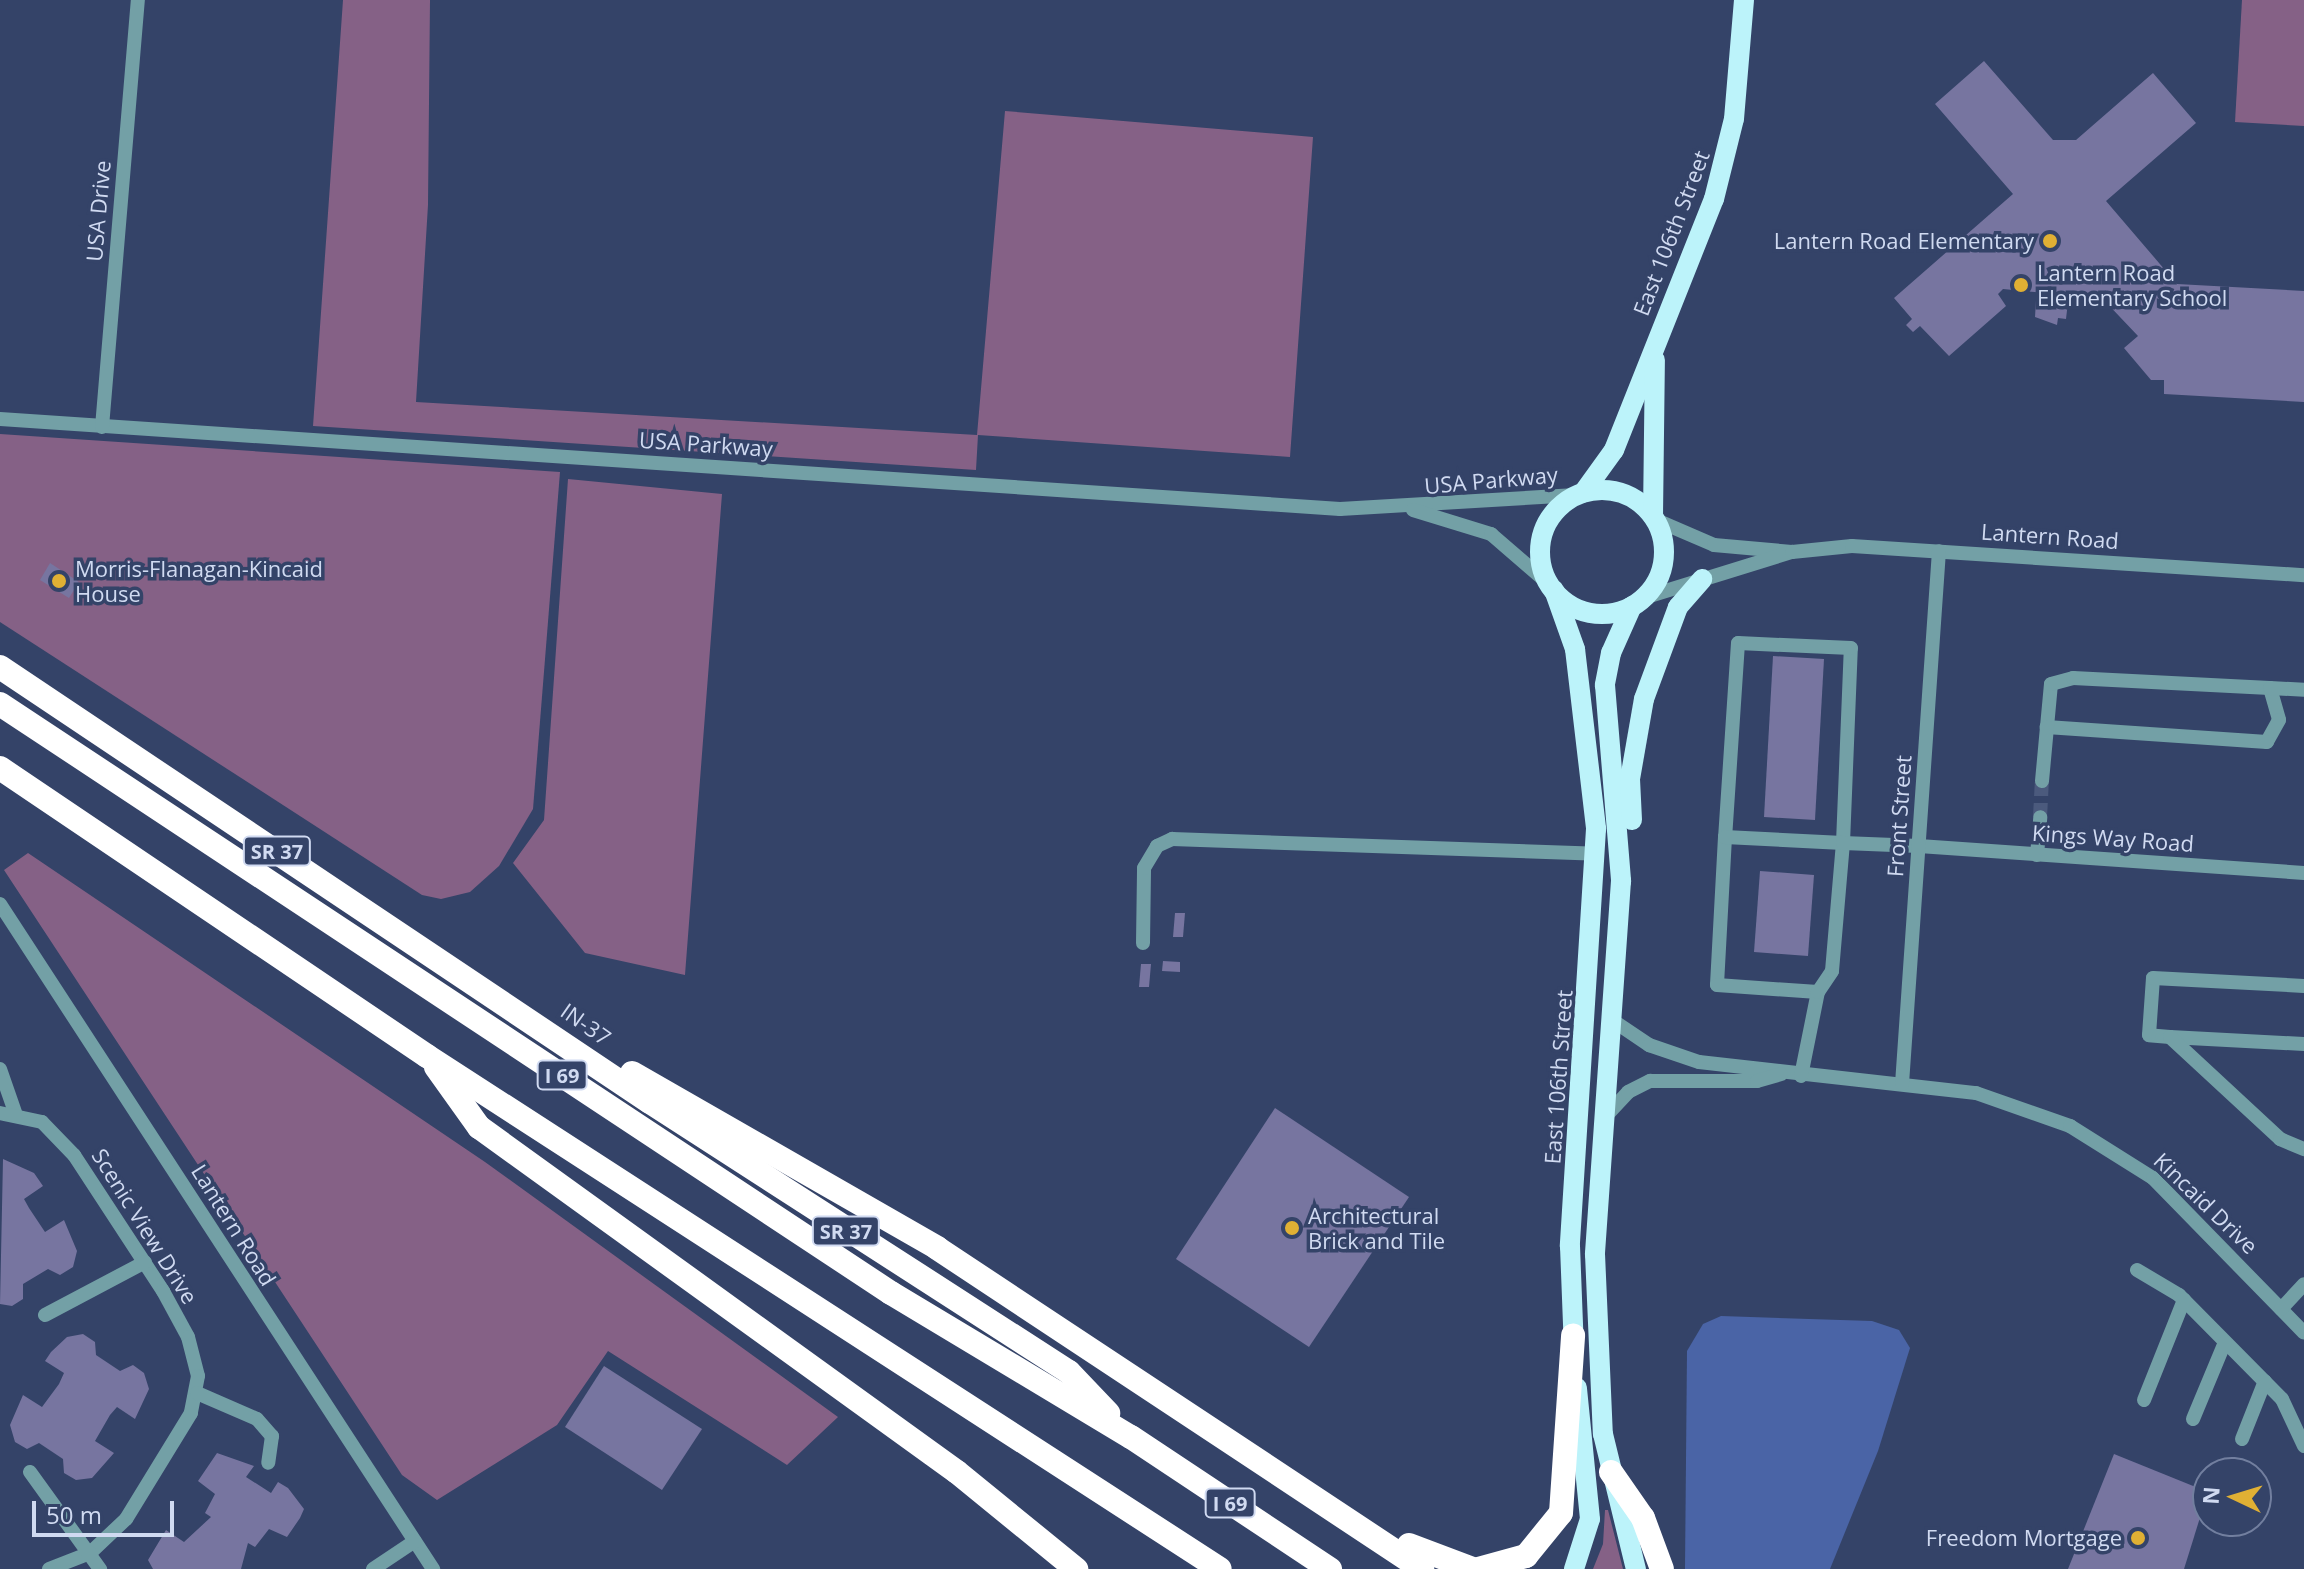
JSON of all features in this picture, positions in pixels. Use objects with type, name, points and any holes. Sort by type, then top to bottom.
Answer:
[{"type":"highway","name":"IN-37","points":[[0,667],[554,1032],[663,1111],[1069,1372],[1131,1437]]},
{"type":"highway","name":"I 69","points":[[0,704],[891,1293],[1131,1437],[1330,1569]]},
{"type":"highway","name":"I 69","points":[[0,768],[427,1056],[1220,1569]]},
{"type":"highway","points":[[554,1032],[937,1248],[1267,1463],[1422,1569]]},
{"type":"highway","points":[[427,1056],[479,1127],[957,1472],[1076,1569]]},
{"type":"highway","points":[[1267,1463],[1417,1550],[1476,1569],[1526,1556],[1561,1513],[1573,1335]]},
{"type":"highway","points":[[1611,1472],[1643,1518],[1662,1569]]},
{"type":"main road","name":"East 106th Street","points":[[1580,494],[1614,450],[1722,174],[1744,0]]},
{"type":"main road","name":"East 106th Street","points":[[1654,518],[1655,340]]},
{"type":"main road","points":[[1636,1569],[1611,1472],[1595,1254],[1621,881],[1604,702],[1611,653],[1663,562],[1654,518],[1627,495],[1580,494],[1552,515],[1543,534],[1541,555],[1552,587],[1590,612],[1638,602]]},
{"type":"main road","points":[[1621,881],[1634,849],[1630,779],[1637,724],[1678,607],[1702,579]]},
{"type":"main road","name":"East 106th Street","points":[[1552,587],[1575,649],[1597,854],[1570,1246],[1573,1335],[1590,1516],[1587,1543],[1574,1569]]},
{"type":"street","name":"USA Drive","points":[[102,427],[138,0]]},
{"type":"street","name":"USA Parkway","points":[[0,419],[1409,509],[1580,494]]},
{"type":"street","name":"USA Parkway","points":[[1409,509],[1491,534],[1552,587]]},
{"type":"street","name":"Lantern Road","points":[[1654,518],[1714,545],[1792,552],[1852,546],[2304,575]]},
{"type":"street","name":"Front Street","points":[[1902,1084],[1939,551]]},
{"type":"street","name":"Lantern Road","points":[[1638,602],[1792,552]]},
{"type":"street","points":[[1801,1076],[1818,992],[1832,971],[1843,843],[1851,648],[1738,643],[1717,985],[1818,992]]},
{"type":"street","points":[[2042,781],[2051,684],[2073,678],[2304,690]]},
{"type":"street","points":[[2047,727],[2267,742],[2279,720],[2270,688]]},
{"type":"street","points":[[2037,855],[2040,817]]},
{"type":"street","name":"Kings Way Road","points":[[1725,837],[1919,846],[2304,873]]},
{"type":"street","points":[[1143,943],[1144,868],[1157,846],[1172,839],[1597,854]]},
{"type":"street","name":"Lantern Road","points":[[0,904],[433,1569]]},
{"type":"street","points":[[2304,986],[2153,978],[2149,1035],[2304,1044]]},
{"type":"street","name":"Kincaid Drive","points":[[1612,1020],[1649,1045],[1699,1062],[1753,1064],[1781,1074],[1976,1093],[2070,1126],[2153,1178],[2304,1333]]},
{"type":"street","points":[[2170,1037],[2280,1139],[2304,1149]]},
{"type":"street","points":[[0,1069],[8,1112]]},
{"type":"street","name":"Kincaid Drive","points":[[1605,1117],[1628,1092],[1650,1081],[1757,1081],[1781,1074]]},
{"type":"street","name":"Scenic View Drive","points":[[8,1112],[42,1122],[60,1138],[145,1262],[188,1337],[197,1393]]},
{"type":"street","points":[[45,1315],[145,1262]]},
{"type":"street","points":[[2137,1270],[2184,1300],[2265,1381],[2282,1399],[2304,1446]]},
{"type":"street","points":[[2281,1309],[2304,1284]]},
{"type":"street","points":[[2144,1400],[2184,1300]]},
{"type":"street","points":[[2193,1419],[2225,1342]]},
{"type":"street","points":[[2242,1439],[2265,1381]]},
{"type":"street","points":[[49,1569],[90,1553],[126,1519],[197,1393],[257,1419],[272,1436],[268,1463]]},
{"type":"street","points":[[30,1472],[100,1569]]},
{"type":"street","points":[[373,1569],[415,1541]]},
{"type":"shaded area","points":[[343,0],[430,0],[428,205],[416,402],[977,435],[1005,111],[1313,137],[1290,457],[978,435],[976,470],[313,426]]},
{"type":"shaded area","points":[[2242,0],[2304,0],[2304,126],[2235,122]]},
{"type":"shaded area","points":[[0,434],[560,472],[533,809],[499,866],[470,892],[441,899],[422,895],[0,622]]},
{"type":"shaded area","points":[[568,479],[722,494],[685,975],[585,953],[513,863],[544,820]]},
{"type":"shaded area","points":[[28,853],[485,1162],[838,1417],[787,1465],[608,1351],[557,1425],[437,1500],[402,1475],[4,870]]},
{"type":"shaded area","points":[[1605,1510],[1608,1510],[1623,1569],[1593,1569],[1603,1544]]},
{"type":"water","points":[[1721,1316],[1872,1321],[1899,1330],[1910,1348],[1878,1451],[1830,1569],[1685,1569],[1687,1351],[1703,1324]]},
{"type":"building","name":"Lantern Road Elementary","points":[[1984,61],[2053,140],[2076,140],[2153,73],[2196,123],[2106,201],[2177,284],[2304,291],[2304,402],[2164,394],[2164,380],[2151,380],[2124,348],[2138,336],[2101,297],[2060,294],[2060,301],[2068,302],[2066,319],[2058,318],[2057,325],[2035,317],[2036,300],[2044,300],[2044,293],[2003,289],[1998,294],[2006,306],[1949,356],[1920,326],[1913,332],[1906,325],[1912,319],[1894,298],[2013,194],[1935,104]]},
{"type":"building","name":"Morris-Flanagan-Kincaid House","points":[[50,563],[79,582],[69,598],[40,580]]},
{"type":"building","points":[[1773,656],[1824,659],[1815,820],[1764,817]]},
{"type":"building","points":[[1760,871],[1814,875],[1808,956],[1754,952]]},
{"type":"building","points":[[1175,913],[1185,913],[1183,937],[1173,937]]},
{"type":"building","points":[[1163,961],[1180,962],[1180,972],[1162,971]]},
{"type":"building","points":[[1141,964],[1151,964],[1149,987],[1139,987]]},
{"type":"building","name":"Architectural Brick and Tile","points":[[1275,1108],[1409,1197],[1309,1347],[1176,1259]]},
{"type":"building","points":[[3,1159],[34,1173],[43,1186],[24,1199],[45,1232],[64,1220],[77,1251],[73,1267],[60,1275],[48,1269],[23,1284],[23,1299],[12,1306],[0,1304]]},
{"type":"building","points":[[83,1334],[95,1342],[96,1355],[120,1371],[133,1365],[144,1373],[149,1389],[135,1419],[117,1407],[110,1415],[95,1441],[114,1453],[92,1478],[76,1480],[64,1473],[63,1459],[39,1443],[27,1449],[15,1442],[10,1425],[23,1395],[42,1407],[59,1384],[64,1373],[45,1361],[51,1352],[67,1337]]},
{"type":"building","points":[[604,1366],[702,1429],[662,1490],[565,1427]]},
{"type":"building","points":[[217,1453],[254,1466],[246,1477],[271,1493],[278,1482],[288,1488],[304,1509],[300,1518],[287,1537],[269,1529],[255,1547],[248,1543],[241,1569],[153,1569],[148,1560],[166,1530],[184,1542],[211,1517],[205,1513],[215,1494],[198,1481]]},
{"type":"building","name":"Freedom Mortgage","points":[[2114,1454],[2192,1486],[2194,1537],[2184,1569],[2068,1569]]},
{"type":"tunnel","points":[[2040,817],[2042,781]]},
{"type":"place","name":"Lantern Road Elementary","points":[[2050,241]]},
{"type":"place","name":"Lantern Road Elementary School","points":[[2021,285]]},
{"type":"place","name":"Morris-Flanagan-Kincaid House","points":[[59,581]]},
{"type":"place","name":"Architectural Brick and Tile","points":[[1292,1228]]},
{"type":"place","name":"Freedom Mortgage","points":[[2138,1538]]}]
